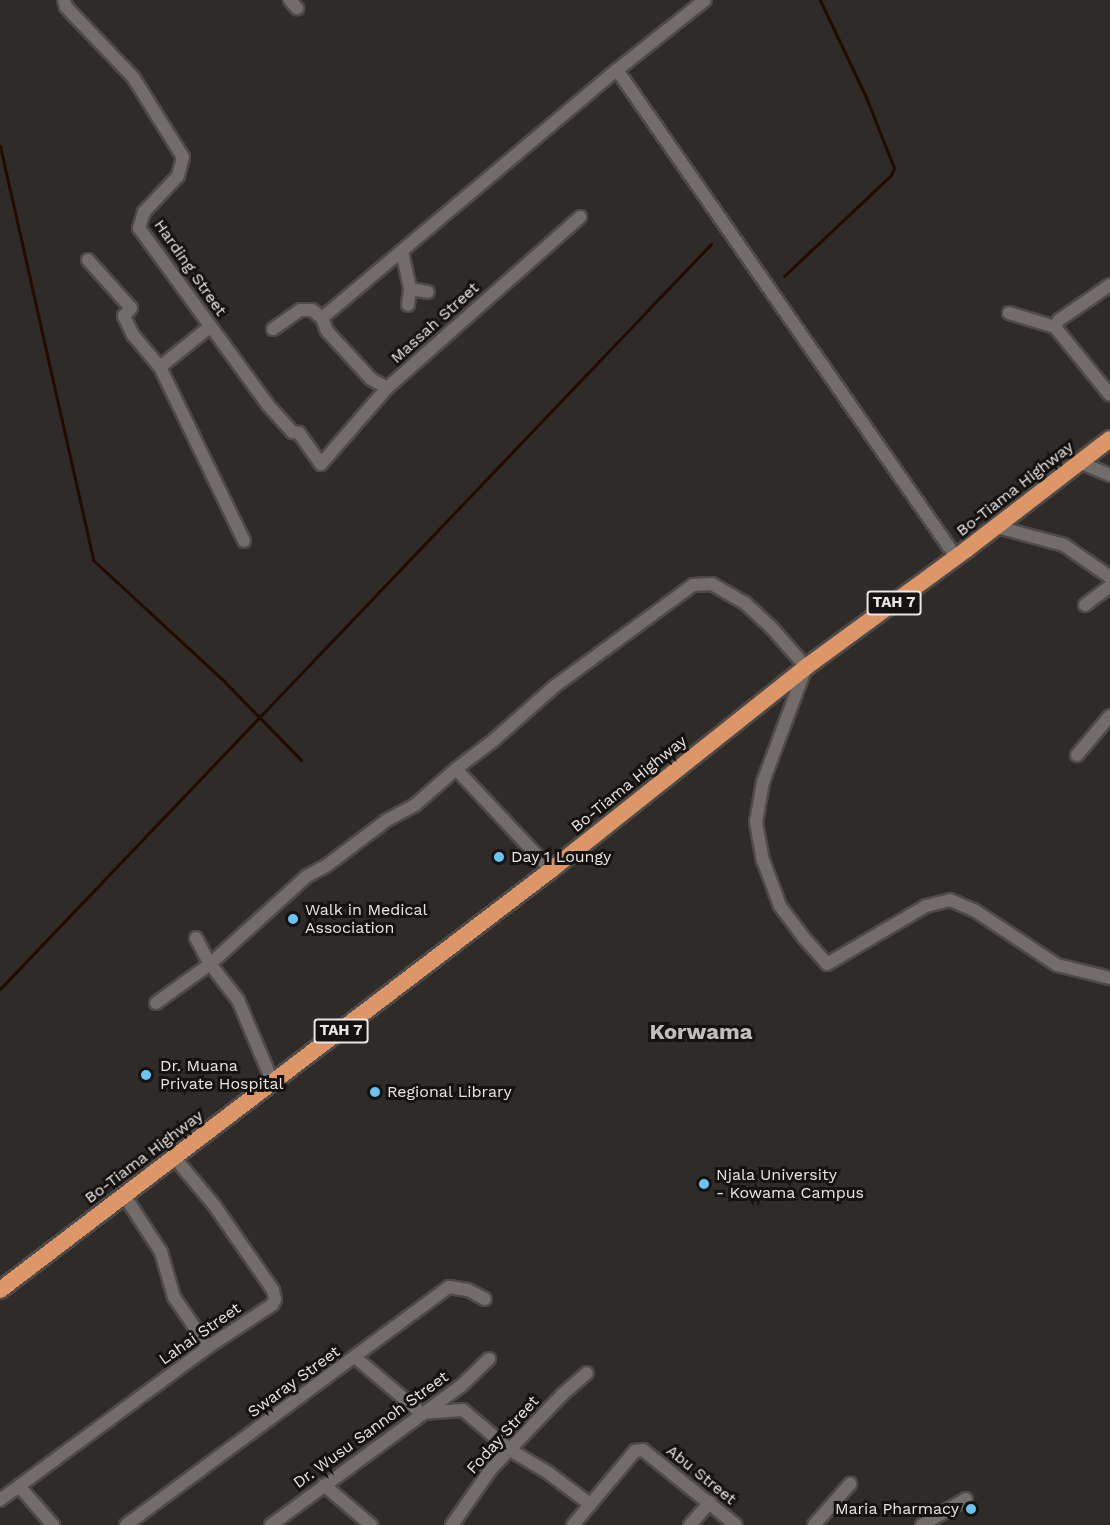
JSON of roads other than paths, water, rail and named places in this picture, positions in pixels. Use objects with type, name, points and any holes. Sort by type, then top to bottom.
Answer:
[{"type":"highway","name":"Bo-Tiama Highway","points":[[0,1290],[551,870],[806,667],[997,527],[1110,439]]},
{"type":"street","name":"Harding Street","points":[[64,0],[66,7],[133,77],[183,157],[178,176],[144,212],[139,228],[268,405],[292,432],[299,433],[321,464]]},
{"type":"street","points":[[322,318],[617,70],[705,0]]},
{"type":"street","points":[[617,70],[956,557]]},
{"type":"street","name":"Massah Street","points":[[321,464],[387,388],[580,217]]},
{"type":"street","points":[[402,251],[410,289],[408,305]]},
{"type":"street","points":[[88,260],[131,308],[124,316],[133,335],[160,367],[244,541]]},
{"type":"street","points":[[1056,327],[1059,320],[1110,285]]},
{"type":"street","points":[[410,289],[428,292]]},
{"type":"street","points":[[273,329],[300,310],[312,310],[322,318],[327,331],[371,379],[387,388]]},
{"type":"street","points":[[1009,313],[1056,327],[1110,394]]},
{"type":"street","points":[[160,367],[211,326]]},
{"type":"street","points":[[1079,462],[1110,475]]},
{"type":"street","points":[[997,527],[1064,545],[1110,577]]},
{"type":"street","points":[[156,1003],[210,964],[307,876],[326,866],[387,820],[415,805],[555,686],[693,585],[712,584],[745,603],[770,626],[806,667],[764,782],[756,822],[763,860],[780,906],[827,964],[926,906],[950,900],[974,910],[1057,964],[1110,978]]},
{"type":"street","points":[[1085,605],[1110,585]]},
{"type":"street","points":[[1077,755],[1110,716]]},
{"type":"street","points":[[456,769],[551,870]]},
{"type":"street","points":[[196,938],[210,964],[238,1000],[273,1083]]},
{"type":"street","name":"Lahai Street","points":[[0,1500],[208,1347],[272,1305],[276,1296],[214,1205],[174,1157]]},
{"type":"street","points":[[124,1195],[161,1252],[174,1297],[208,1347]]},
{"type":"street","name":"Swaray Street","points":[[126,1525],[356,1358],[449,1287],[468,1290],[485,1299]]},
{"type":"street","points":[[356,1358],[421,1413],[463,1410],[510,1450],[547,1472],[590,1504]]},
{"type":"street","name":"Dr. Wusu Sannoh Street","points":[[271,1525],[460,1386],[489,1359]]},
{"type":"street","name":"Foday Street","points":[[452,1525],[491,1469],[564,1393],[587,1373]]},
{"type":"street","name":"Abu Street","points":[[573,1525],[635,1452],[643,1450],[736,1525]]},
{"type":"street","points":[[814,1525],[850,1484]]},
{"type":"street","points":[[19,1485],[54,1525]]},
{"type":"street","points":[[324,1485],[371,1525]]},
{"type":"street","points":[[922,1525],[966,1498]]},
{"type":"street","points":[[690,1525],[710,1502]]},
{"type":"waterway","points":[[784,276],[891,175],[894,168],[866,97],[820,0]]},
{"type":"waterway","points":[[0,146],[93,560],[223,680],[301,760]]},
{"type":"waterway","points":[[0,989],[711,244]]},
{"type":"place","name":"Day 1 Loungy","points":[[499,857]]},
{"type":"place","name":"Walk in Medical Association","points":[[293,919]]},
{"type":"place","name":"Dr. Muana Private Hospital","points":[[146,1075]]},
{"type":"place","name":"Regional Library","points":[[375,1092]]},
{"type":"place","name":"Njala University - Kowama Campus","points":[[704,1184]]},
{"type":"place","name":"Maria Pharmacy","points":[[971,1509]]},
{"type":"district","name":"Korwama","points":[[701,1032]]}]
